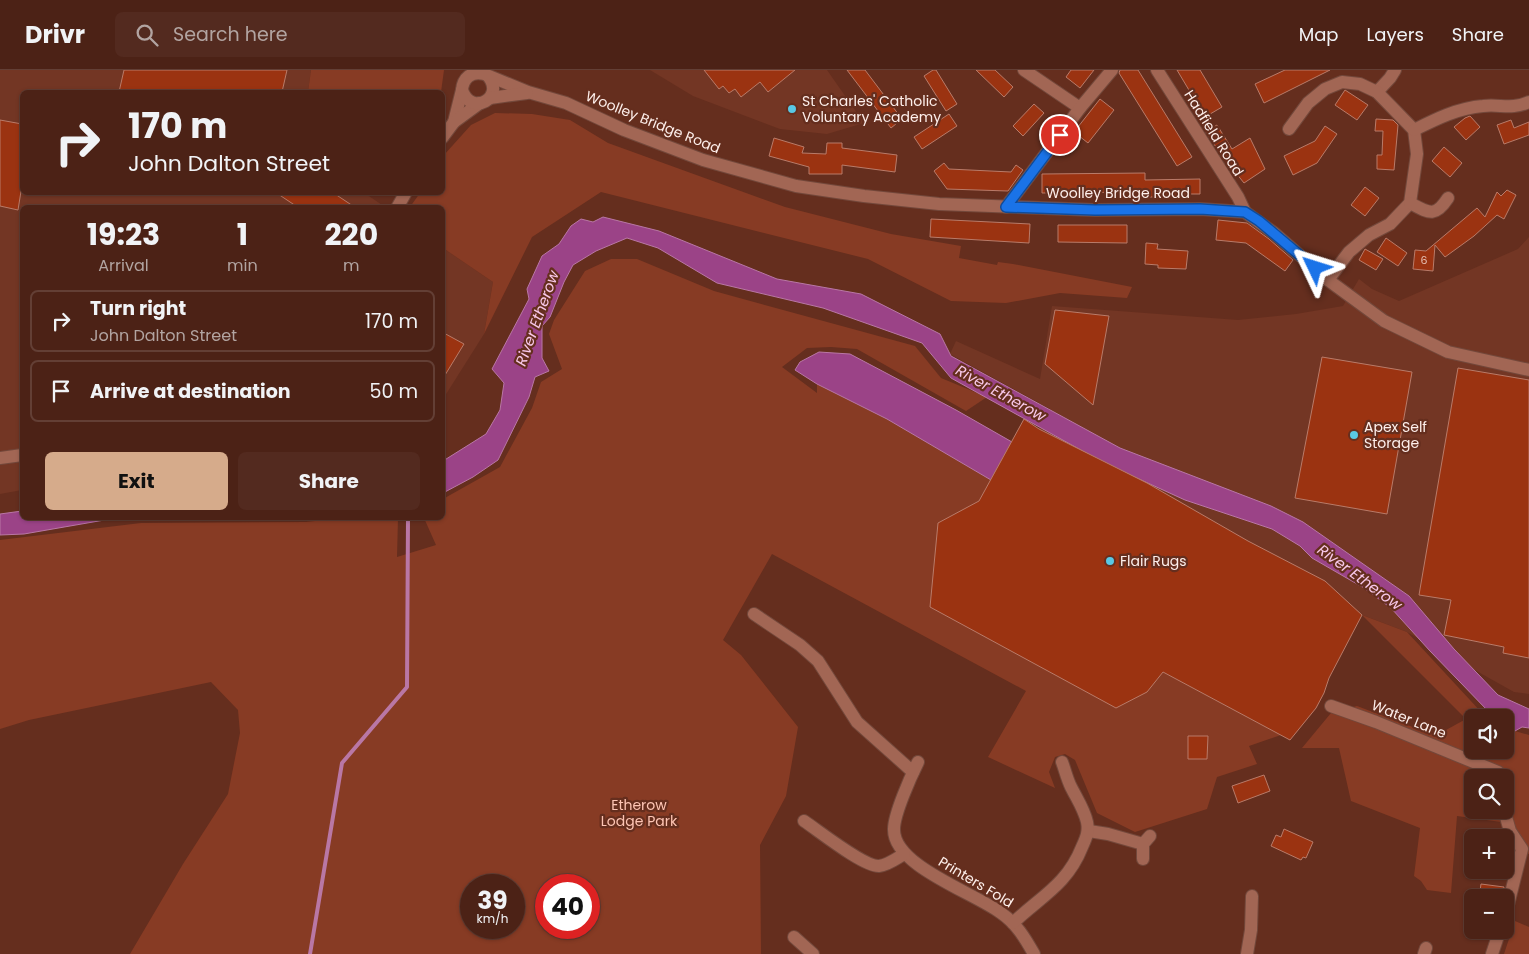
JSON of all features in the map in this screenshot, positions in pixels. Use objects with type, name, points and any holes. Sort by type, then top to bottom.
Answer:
[{"type":"street","points":[[1024,70],[1080,108]]},
{"type":"street","points":[[1006,207],[1080,108],[1112,70]]},
{"type":"street","name":"Hadfield Road","points":[[1157,70],[1238,197],[1245,212]]},
{"type":"street","points":[[1376,92],[1395,70]]},
{"type":"street","points":[[445,134],[454,122],[485,101],[493,88],[491,80],[481,73],[472,74],[463,80],[454,122]]},
{"type":"street","name":"Woolley Bridge Road","points":[[481,73],[528,92],[566,103],[624,130],[703,160],[796,186],[939,204],[1095,210],[1200,209],[1245,212]]},
{"type":"street","points":[[463,80],[468,100],[474,103],[485,101]]},
{"type":"street","points":[[1289,129],[1308,103],[1325,89],[1342,82],[1360,84],[1376,92],[1414,130],[1417,154],[1410,203],[1390,224],[1369,235],[1349,252],[1328,280]]},
{"type":"street","name":"Woolley Bridge Road","points":[[485,101],[528,92]]},
{"type":"street","points":[[1414,130],[1441,116],[1462,110],[1484,106],[1518,107],[1529,102]]},
{"type":"street","points":[[1410,203],[1430,213],[1436,212],[1441,208],[1448,198]]},
{"type":"street","points":[[1245,212],[1274,233],[1328,280],[1384,321],[1448,352],[1529,370]]},
{"type":"street","points":[[0,458],[20,455]]},
{"type":"street","points":[[754,614],[800,645],[818,660],[857,722],[916,767],[896,814],[893,830],[904,854],[879,866],[870,864],[804,822]]},
{"type":"street","name":"Water Lane","points":[[1331,706],[1376,722],[1491,769]]},
{"type":"street","points":[[1013,923],[1028,908],[1062,882],[1080,853],[1089,832],[1087,819],[1071,787],[1062,762]]},
{"type":"street","points":[[1507,819],[1510,831],[1522,849],[1512,889]]},
{"type":"street","points":[[1089,832],[1146,840],[1143,860]]},
{"type":"street","name":"Printers Fold","points":[[904,854],[917,865],[1000,912],[1013,923],[1034,954]]},
{"type":"street","points":[[1247,954],[1251,930],[1252,896]]},
{"type":"street","points":[[794,937],[813,954]]},
{"type":"street","points":[[1492,954],[1497,939]]},
{"type":"shaded area","points":[[0,70],[311,70],[308,90],[20,90],[20,195],[367,195],[382,205],[20,205],[20,490],[0,494]]},
{"type":"shaded area","name":"St Charles' Catholic Voluntary Academy","points":[[650,70],[827,70],[864,123],[827,134],[780,129],[693,96]]},
{"type":"shaded area","points":[[1529,237],[1529,694],[1514,692],[1407,632],[1362,615],[1329,678],[1317,708],[1290,740],[1163,672],[1147,692],[1116,708],[979,501],[1024,419],[1039,429],[1050,409],[950,354],[956,341],[1040,379],[1052,306],[1238,320],[1296,314],[1343,306],[1359,279],[1372,289],[1399,301],[1518,249]]},
{"type":"shaded area","points":[[445,249],[493,282],[484,334],[445,396]]},
{"type":"green space","points":[[311,70],[444,70],[441,90],[308,90]]},
{"type":"green space","points":[[495,113],[532,114],[570,120],[608,143],[785,207],[891,234],[961,246],[959,258],[997,265],[998,262],[1013,264],[1132,287],[1127,298],[1060,293],[1006,303],[951,301],[868,259],[601,192],[532,237],[484,334],[493,282],[445,249],[445,205],[411,205],[419,195],[445,195],[445,154],[471,125]]},
{"type":"green space","name":"Etherow Lodge Park","points":[[611,259],[637,259],[714,291],[915,346],[941,378],[987,397],[966,411],[857,349],[807,348],[782,367],[817,393],[817,384],[887,419],[991,480],[1004,490],[945,594],[1147,692],[1163,672],[1281,735],[1249,746],[1257,764],[1217,777],[1207,809],[1135,832],[1097,813],[1075,760],[1065,754],[1055,757],[1049,772],[1055,788],[988,757],[1026,691],[772,554],[723,640],[741,655],[798,727],[786,796],[760,845],[761,954],[130,954],[183,864],[228,794],[240,733],[238,710],[211,682],[29,720],[0,729],[0,540],[141,523],[398,520],[397,557],[436,545],[425,520],[445,520],[445,498],[500,467],[532,408],[541,382],[562,369],[549,334],[554,320],[585,271]]},
{"type":"green space","points":[[1362,615],[1407,632],[1478,709],[1464,709],[1464,717]]},
{"type":"green space","points":[[1357,706],[1426,732],[1446,730],[1464,720],[1464,759],[1514,759],[1514,730],[1529,735],[1529,854],[1514,851],[1514,829],[1504,829],[1501,822],[1479,819],[1514,819],[1514,769],[1464,769],[1464,817],[1457,816],[1451,893],[1427,890],[1421,881],[1414,876],[1420,828],[1351,801],[1339,748],[1302,748],[1331,713]]},
{"type":"green space","points":[[1515,921],[1529,927],[1529,954],[1504,954],[1509,939],[1514,939]]},
{"type":"water","name":"River Etherow","points":[[603,217],[659,231],[777,279],[861,294],[940,334],[951,356],[1120,448],[1271,506],[1303,522],[1409,596],[1454,649],[1498,695],[1529,709],[1529,728],[1522,727],[1515,731],[1514,709],[1486,709],[1391,608],[1364,588],[1312,558],[1300,546],[1272,529],[1185,500],[1106,464],[951,378],[922,343],[823,308],[717,283],[658,248],[627,238],[596,251],[573,265],[550,317],[542,326],[542,358],[549,371],[535,377],[529,397],[498,460],[473,477],[445,492],[445,460],[486,434],[500,410],[504,383],[492,369],[529,299],[527,289],[542,256],[559,244],[571,226],[581,219],[593,222]]},
{"type":"water","points":[[819,352],[850,354],[1012,442],[991,480],[887,419],[817,384],[795,370],[800,362]]},
{"type":"water","points":[[20,511],[20,520],[104,520],[24,534],[0,535],[0,514]]},
{"type":"building","points":[[124,70],[287,70],[282,90],[119,90]]},
{"type":"building","points":[[704,70],[795,70],[768,92],[760,82],[741,97],[735,89],[729,93],[723,86],[719,89]]},
{"type":"building","points":[[847,70],[865,70],[902,119],[891,128]]},
{"type":"building","points":[[936,70],[957,104],[946,111],[924,76]]},
{"type":"building","points":[[976,70],[995,70],[1013,87],[1004,97]]},
{"type":"building","points":[[1071,70],[1094,70],[1080,88],[1066,77]]},
{"type":"building","points":[[1120,70],[1138,70],[1192,157],[1177,166],[1119,73]]},
{"type":"building","points":[[1177,70],[1200,70],[1222,107],[1205,117]]},
{"type":"building","points":[[1285,70],[1330,70],[1264,103],[1255,84]]},
{"type":"building","points":[[1345,90],[1368,105],[1357,120],[1335,105]]},
{"type":"building","points":[[1100,99],[1114,110],[1088,143],[1074,132]]},
{"type":"building","points":[[1034,104],[1044,113],[1023,136],[1013,126]]},
{"type":"building","points":[[949,114],[957,126],[922,149],[914,137]]},
{"type":"building","points":[[1470,116],[1480,127],[1466,140],[1454,127]]},
{"type":"building","points":[[1376,119],[1393,120],[1398,125],[1394,170],[1377,169],[1377,155],[1382,155],[1383,131],[1375,131]]},
{"type":"building","points":[[0,120],[20,124],[20,195],[18,210],[0,206]]},
{"type":"building","points":[[1511,120],[1514,128],[1529,122],[1529,135],[1504,144],[1497,125]]},
{"type":"building","points":[[1217,125],[1232,149],[1250,138],[1265,169],[1244,183],[1206,132]]},
{"type":"building","points":[[1325,126],[1337,134],[1317,163],[1293,175],[1284,156],[1315,141]]},
{"type":"building","points":[[774,138],[804,147],[802,153],[826,154],[827,143],[842,143],[842,148],[897,155],[895,172],[842,165],[842,174],[809,174],[809,167],[769,156]]},
{"type":"building","points":[[1444,147],[1462,163],[1450,177],[1432,161]]},
{"type":"building","points":[[944,163],[949,169],[1011,172],[1016,165],[1023,170],[1008,191],[947,189],[934,171]]},
{"type":"building","points":[[1145,173],[1145,180],[1200,179],[1200,194],[1179,194],[1179,197],[1148,197],[1148,192],[1042,193],[1042,174]]},
{"type":"building","points":[[1365,187],[1379,198],[1365,216],[1351,205]]},
{"type":"building","points":[[1507,190],[1516,195],[1504,219],[1497,215],[1474,236],[1445,257],[1435,245],[1433,271],[1413,269],[1415,250],[1426,251],[1477,208],[1485,217],[1497,192],[1501,196]]},
{"type":"building","points":[[280,195],[336,195],[352,205],[294,205]]},
{"type":"building","points":[[931,219],[1030,224],[1029,243],[930,237]]},
{"type":"building","points":[[1218,220],[1247,223],[1293,260],[1285,271],[1246,243],[1216,240]]},
{"type":"building","points":[[1058,225],[1127,225],[1127,243],[1058,242]]},
{"type":"building","points":[[1386,238],[1407,253],[1398,266],[1377,252]]},
{"type":"building","points":[[1146,243],[1158,244],[1157,249],[1188,251],[1186,269],[1158,268],[1158,265],[1145,264]]},
{"type":"building","points":[[1365,249],[1383,259],[1376,270],[1359,260]]},
{"type":"building","points":[[1055,310],[1109,316],[1093,405],[1045,364]]},
{"type":"building","points":[[445,334],[464,344],[445,375]]},
{"type":"building","name":"Apex Self Storage","points":[[1322,357],[1412,372],[1387,514],[1295,498]]},
{"type":"building","points":[[1458,368],[1529,380],[1529,658],[1503,653],[1504,647],[1444,635],[1451,600],[1419,595]]},
{"type":"building","name":"Flair Rugs","points":[[1024,419],[1039,429],[1147,483],[1248,541],[1325,581],[1362,615],[1329,678],[1316,708],[1290,740],[1163,672],[1147,692],[1116,708],[930,607],[938,523],[979,501]]},
{"type":"building","points":[[1188,736],[1208,736],[1207,759],[1188,759]]},
{"type":"building","points":[[1264,775],[1270,791],[1238,803],[1232,786]]},
{"type":"building","points":[[1284,829],[1313,842],[1306,858],[1303,857],[1301,860],[1271,846],[1276,835],[1281,837]]},
{"type":"building","points":[[1481,884],[1504,887],[1504,889],[1480,889]]},
{"type":"waterway","points":[[310,954],[342,763],[407,687],[408,520]]},
{"type":"place","name":"St Charles' Catholic Voluntary Academy","points":[[792,109]]},
{"type":"place","name":"Apex Self Storage","points":[[1354,435]]},
{"type":"place","name":"Flair Rugs","points":[[1110,561]]},
{"type":"route","points":[[1060,135],[1006,207],[1095,210],[1200,209],[1245,212],[1274,233],[1315,268]]}]
